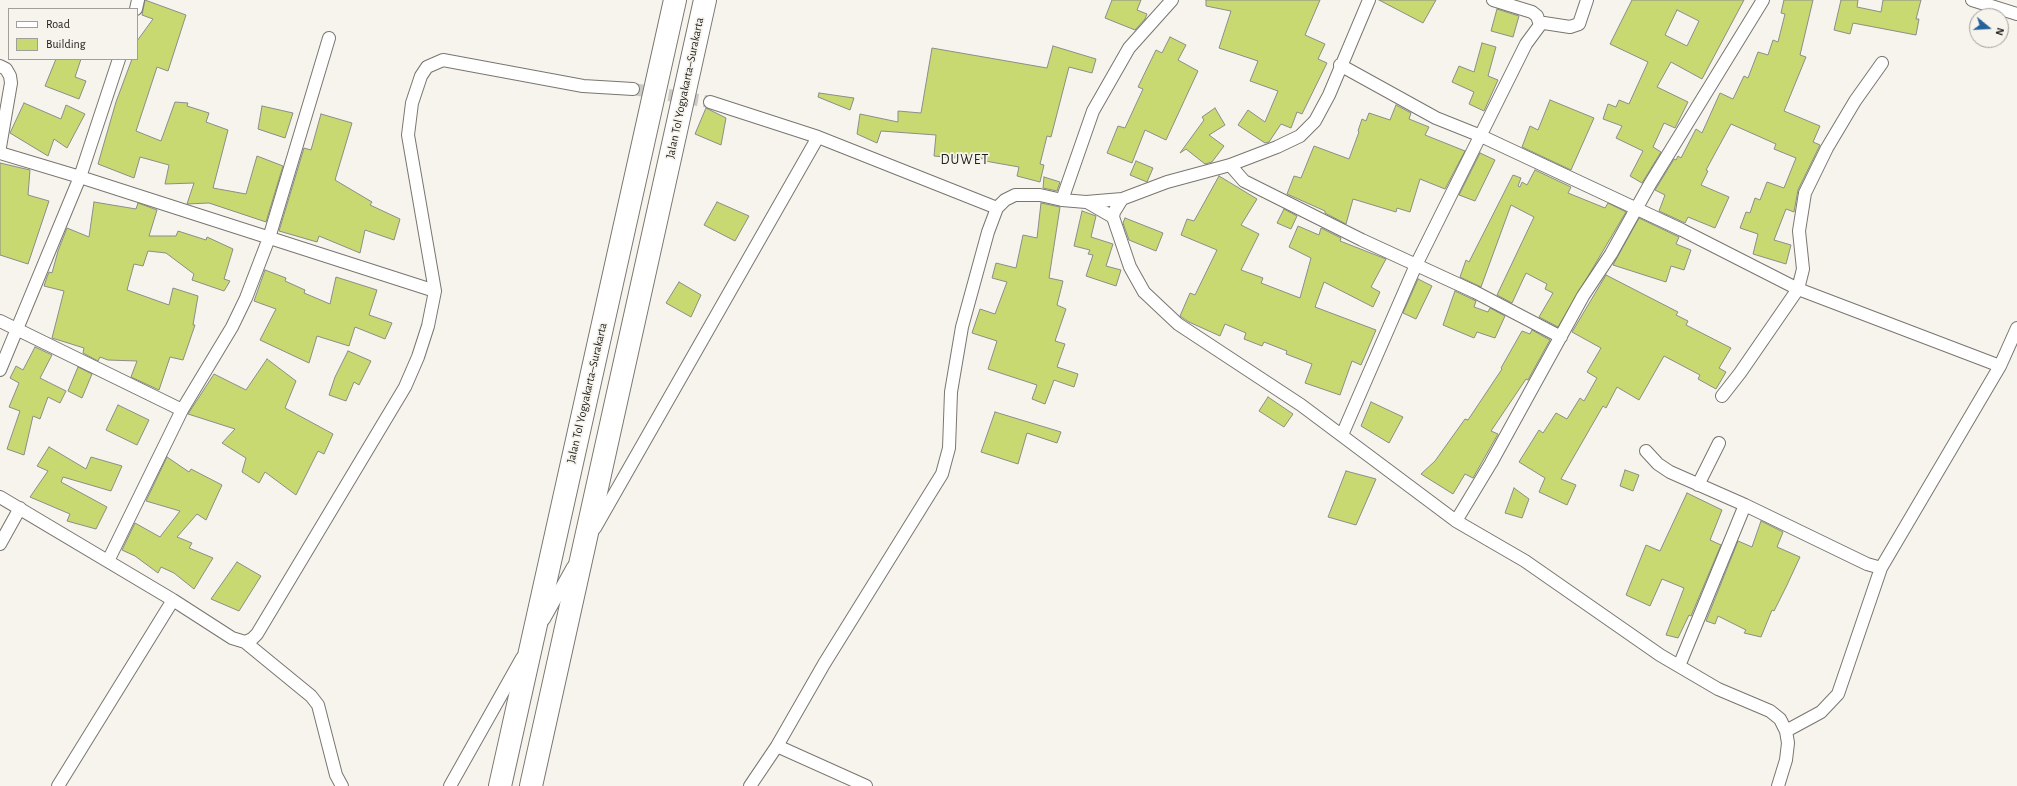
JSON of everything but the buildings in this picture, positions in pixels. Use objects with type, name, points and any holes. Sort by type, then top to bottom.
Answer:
[{"type":"highway","name":"Jalan Tol Yogyakarta–Surakarta","points":[[500,786],[675,0]]},
{"type":"highway","name":"Jalan Tol Yogyakarta–Surakarta","points":[[531,786],[705,0]]},
{"type":"street","points":[[1062,200],[1068,187],[1094,110],[1129,48],[1172,0]]},
{"type":"street","points":[[750,786],[777,746],[824,664],[946,466],[950,438],[951,392],[962,327],[988,232],[997,208],[1005,200],[1015,195],[1040,195],[1062,200],[1086,202],[1122,198],[1167,182],[1230,165],[1277,147],[1300,136],[1315,121],[1329,95],[1340,65],[1369,0]]},
{"type":"street","points":[[1492,0],[1532,12],[1537,16],[1540,25]]},
{"type":"street","points":[[1342,435],[1416,265],[1526,44],[1540,25],[1549,23],[1575,27],[1581,21],[1587,0]]},
{"type":"street","points":[[1456,522],[1491,464],[1583,296],[1637,210],[1659,170],[1763,0]]},
{"type":"street","points":[[1972,0],[2017,14]]},
{"type":"street","points":[[108,561],[182,410],[232,327],[246,298],[269,238],[329,38]]},
{"type":"street","points":[[0,370],[80,177],[119,60]]},
{"type":"street","points":[[245,642],[258,634],[405,387],[418,357],[428,326],[435,291],[408,135],[412,103],[421,76],[427,67],[443,60],[583,86],[633,88]]},
{"type":"street","points":[[1722,396],[1740,373],[1798,289],[1803,269],[1799,231],[1805,193],[1827,148],[1855,101],[1882,63]]},
{"type":"street","points":[[1340,65],[1436,118],[1481,136],[1798,289],[2000,366]]},
{"type":"street","points":[[0,66],[6,69],[10,76],[11,83],[0,147]]},
{"type":"street","points":[[710,102],[818,137],[997,208]]},
{"type":"street","points":[[450,786],[664,406],[818,137]]},
{"type":"street","points":[[0,153],[80,177],[435,291]]},
{"type":"street","points":[[1230,165],[1244,181],[1416,265],[1475,292],[1561,337]]},
{"type":"street","points":[[1122,198],[1114,212],[1113,218],[1130,266],[1144,292],[1160,308],[1178,324],[1301,405],[1456,522],[1525,561],[1660,655],[1718,688],[1770,711],[1780,719],[1786,731],[1788,743],[1786,760],[1778,786]]},
{"type":"street","points":[[1086,202],[1113,218]]},
{"type":"street","points":[[0,321],[182,410]]},
{"type":"street","points":[[1786,731],[1821,712],[1838,694],[1881,568],[2000,366],[2017,328]]},
{"type":"street","points":[[1698,485],[1719,443]]},
{"type":"street","points":[[1646,451],[1658,464],[1670,472],[1745,505],[1867,564],[1881,568]]},
{"type":"street","points":[[0,497],[173,600],[232,638],[245,642],[311,696],[318,706],[336,775],[342,786]]},
{"type":"street","points":[[1679,666],[1745,505]]},
{"type":"street","points":[[0,544],[20,508]]},
{"type":"street","points":[[58,786],[173,600]]},
{"type":"street","points":[[777,746],[866,786]]},
{"type":"tunnel","points":[[633,89],[710,102]]},
{"type":"district","name":"DUWET","points":[[965,160]]}]
